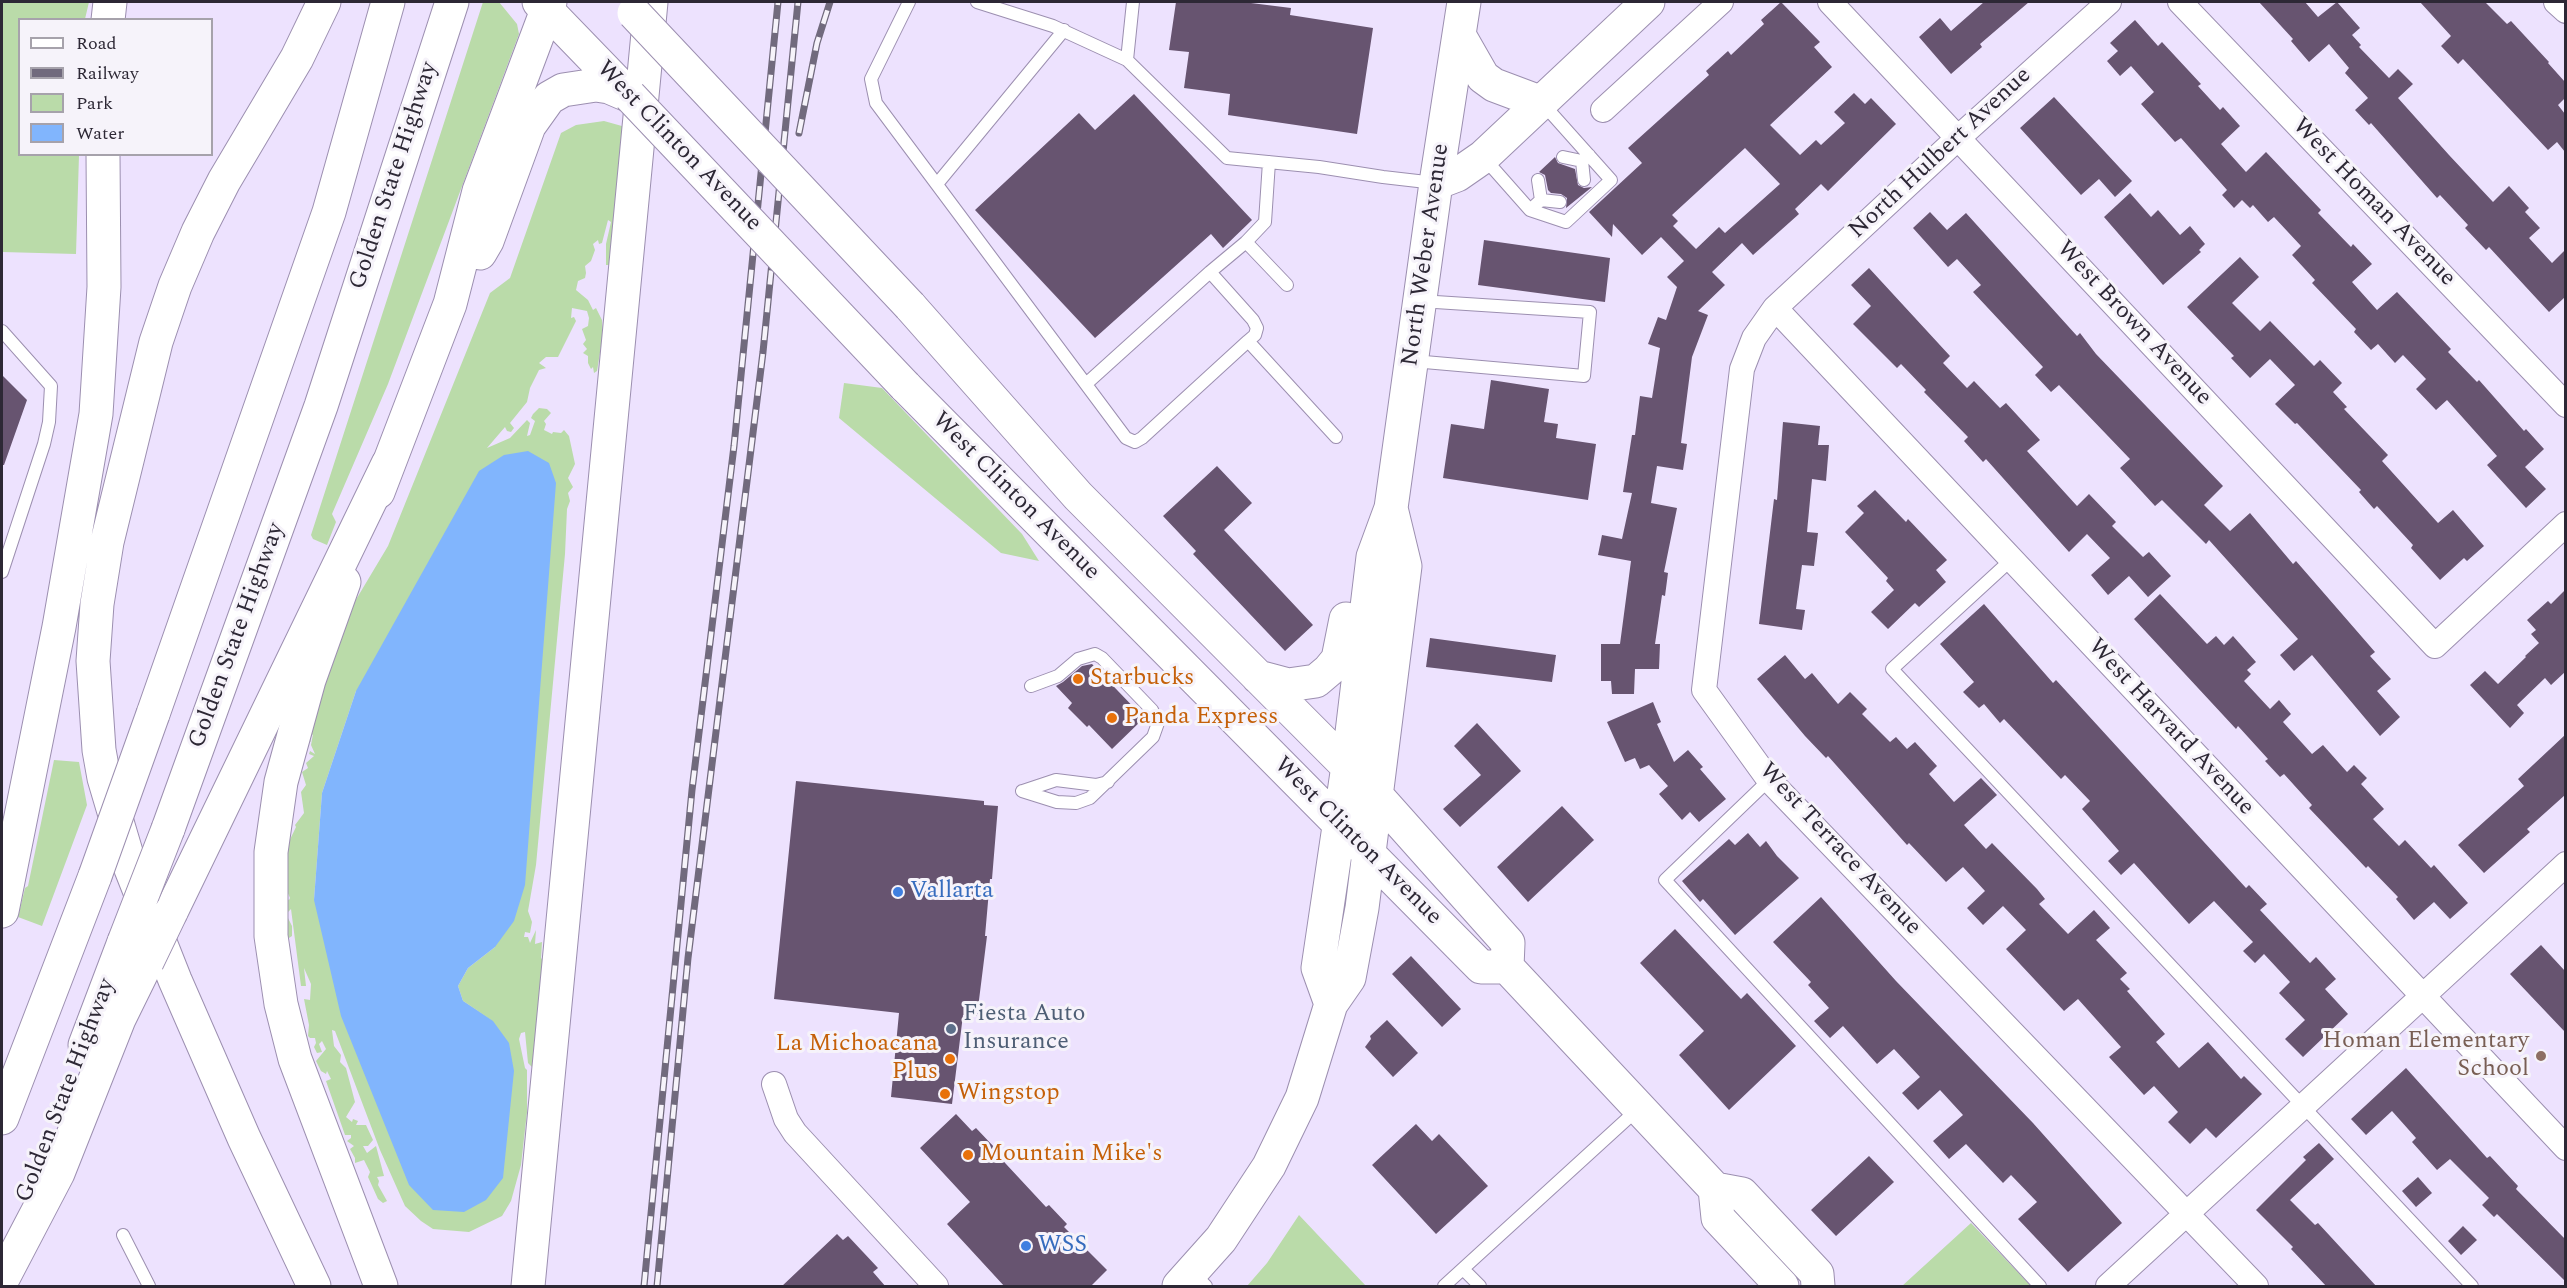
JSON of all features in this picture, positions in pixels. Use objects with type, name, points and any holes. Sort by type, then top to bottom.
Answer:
[{"type":"main road","points":[[108,18],[110,2]]},
{"type":"main road","points":[[314,1287],[184,1001],[131,869],[107,789],[99,750],[93,661],[97,604],[107,542],[156,342],[175,286],[198,232],[224,181],[297,58],[324,2]]},
{"type":"main road","points":[[2,1118],[95,876],[329,212],[388,2]]},
{"type":"main road","name":"Golden State Highway","points":[[2,1263],[136,952],[168,829],[321,406],[452,2]]},
{"type":"main road","name":"North Weber Avenue","points":[[1331,1004],[1317,968],[1347,766],[1368,589],[1373,557],[1391,508],[1436,183],[1464,2]]},
{"type":"main road","points":[[1436,183],[1457,175],[1483,158],[1648,2]]},
{"type":"main road","points":[[381,1287],[288,1034],[272,946],[270,894],[275,817],[289,747],[309,680],[388,464],[450,304],[479,191],[545,4]]},
{"type":"main road","name":"West Clinton Avenue","points":[[545,4],[905,386],[1481,967],[1507,967],[1508,944],[1376,795],[1078,496],[910,306],[636,5]]},
{"type":"main road","points":[[528,1287],[636,5]]},
{"type":"main road","points":[[1459,35],[1483,77],[1494,85],[1542,103]]},
{"type":"main road","points":[[450,304],[487,241],[522,141],[538,111],[549,98],[563,90],[582,86],[609,87],[630,96]]},
{"type":"main road","points":[[2,911],[59,627],[96,414],[104,287],[104,156]]},
{"type":"main road","points":[[2,1280],[58,1173],[119,1019],[136,952],[171,912],[388,464]]},
{"type":"main road","name":"North Weber Avenue","points":[[1193,1282],[1250,1196],[1285,1135],[1302,1098],[1331,1004],[1349,978],[1362,908],[1404,566],[1391,508]]},
{"type":"main road","points":[[1258,677],[1288,685],[1306,684],[1323,675],[1338,659],[1348,603],[1368,589]]},
{"type":"main road","points":[[1507,967],[1715,1189],[1742,1194],[1817,1274],[1818,1287]]},
{"type":"main road","points":[[1715,1189],[1718,1218],[1782,1287]]},
{"type":"street","points":[[1603,110],[1721,2]]},
{"type":"street","name":"West Brown Avenue","points":[[1830,2],[2435,646],[2565,524]]},
{"type":"street","name":"North Hulbert Avenue","points":[[1775,308],[2109,2]]},
{"type":"street","name":"West Homan Avenue","points":[[2180,2],[2565,405]]},
{"type":"street","points":[[2556,2],[2565,11]]},
{"type":"street","name":"West Harvard Avenue","points":[[1775,308],[2565,1148]]},
{"type":"street","name":"West Terrace Avenue","points":[[1775,308],[1754,338],[1742,369],[1704,690],[1769,780],[2256,1287]]},
{"type":"street","points":[[2108,1287],[2565,864]]},
{"type":"street","points":[[774,1084],[778,1100],[795,1133],[936,1287]]},
{"type":"lane","points":[[909,2],[871,79],[871,90],[876,103],[1126,438],[1135,442],[1142,438],[1255,335],[1257,328],[1253,320],[1210,272]]},
{"type":"lane","points":[[977,2],[1064,30],[1127,60],[1227,158],[1436,183]]},
{"type":"lane","points":[[1127,60],[1133,2]]},
{"type":"lane","points":[[936,184],[1064,30]]},
{"type":"lane","points":[[1542,103],[1582,162],[1584,180]]},
{"type":"lane","points":[[1483,158],[1530,210],[1566,222],[1611,180],[1582,162],[1563,157]]},
{"type":"lane","points":[[1086,384],[1246,242],[1265,222],[1269,162]]},
{"type":"lane","points":[[1538,180],[1545,196],[1560,202]]},
{"type":"lane","points":[[1530,210],[1545,196]]},
{"type":"lane","points":[[1246,242],[1287,285]]},
{"type":"lane","points":[[1412,361],[1584,376],[1590,312],[1420,301]]},
{"type":"lane","points":[[2,331],[51,386],[49,422],[44,444],[2,572]]},
{"type":"lane","points":[[1248,341],[1336,437]]},
{"type":"lane","points":[[2012,559],[1893,669],[2472,1287]]},
{"type":"lane","points":[[1032,686],[1058,676],[1078,658],[1095,654],[1102,658],[1152,710],[1158,723],[1153,737],[1110,781],[1090,798],[1076,803],[1057,802],[1022,791],[1056,780],[1096,785],[1110,781]]},
{"type":"lane","points":[[1769,780],[1665,880],[2040,1287]]},
{"type":"lane","points":[[1444,1287],[1638,1109]]},
{"type":"lane","points":[[123,1235],[148,1287]]},
{"type":"lane","points":[[1463,1269],[1480,1287]]},
{"type":"green space","points":[[2,2],[89,2],[85,18],[18,18],[18,156],[79,156],[76,254],[2,252]]},
{"type":"green space","points":[[483,2],[499,2],[517,24],[519,34],[388,384],[332,514],[336,522],[327,545],[313,539],[311,535]]},
{"type":"green space","points":[[604,121],[629,128],[618,216],[609,258],[612,265],[606,265],[606,244],[611,222],[608,220],[602,243],[599,244],[598,240],[593,244],[595,250],[591,261],[585,266],[585,278],[578,281],[576,290],[588,300],[593,310],[596,308],[602,320],[603,334],[597,371],[594,373],[593,367],[591,369],[588,363],[588,356],[583,353],[587,349],[583,344],[586,340],[582,329],[588,326],[587,311],[572,308],[571,318],[574,317],[576,321],[558,357],[546,357],[539,363],[546,368],[539,370],[530,388],[527,402],[510,423],[514,428],[511,432],[505,427],[487,448],[510,438],[527,420],[530,423],[527,436],[530,435],[535,421],[531,418],[533,414],[539,408],[547,409],[551,413],[544,421],[546,424],[544,430],[552,434],[553,432],[561,433],[564,430],[569,436],[575,464],[568,478],[573,487],[568,493],[570,501],[567,509],[565,554],[536,865],[528,911],[532,922],[530,933],[525,932],[524,937],[528,937],[530,943],[536,930],[535,944],[542,942],[541,959],[544,956],[534,1069],[528,1063],[525,1032],[521,1033],[519,1039],[527,1070],[527,1112],[521,1165],[511,1201],[502,1216],[469,1232],[433,1229],[405,1206],[380,1150],[335,1031],[332,1030],[334,1046],[341,1055],[340,1062],[346,1068],[355,1102],[346,1117],[352,1122],[353,1119],[358,1121],[356,1125],[366,1125],[373,1140],[368,1146],[363,1146],[367,1153],[376,1146],[384,1176],[377,1177],[378,1185],[387,1201],[383,1203],[378,1199],[368,1177],[370,1172],[364,1160],[355,1163],[350,1149],[354,1146],[347,1141],[351,1135],[345,1135],[326,1081],[331,1079],[327,1071],[326,1074],[321,1071],[316,1061],[326,1049],[322,1041],[319,1044],[322,1052],[317,1053],[314,1047],[315,1038],[308,1036],[309,1025],[304,999],[310,1000],[311,984],[304,968],[306,986],[301,986],[291,909],[286,914],[292,926],[292,936],[289,938],[287,935],[285,898],[289,900],[290,898],[287,891],[284,852],[295,825],[304,813],[301,792],[306,785],[302,772],[308,768],[306,763],[314,756],[309,754],[310,751],[315,754],[311,745],[313,734],[310,738],[311,742],[308,740],[304,746],[348,613],[388,546],[490,293],[510,278],[561,133],[576,125]],"holes":[[[356,691],[495,947],[468,968],[458,986],[463,1001],[314,900],[322,793]]]},
{"type":"green space","points":[[844,383],[882,388],[1022,534],[1039,561],[1001,553],[839,418]]},
{"type":"green space","points":[[54,760],[79,762],[87,805],[42,926],[18,917],[25,888],[28,886]]},
{"type":"green space","points":[[1299,1215],[1366,1286],[1247,1286],[1267,1263]]},
{"type":"green space","points":[[1971,1223],[2031,1286],[1902,1286]]},
{"type":"water","points":[[528,451],[549,463],[556,483],[525,885],[514,921],[495,947],[468,968],[458,986],[463,1001],[493,1021],[509,1043],[514,1071],[503,1178],[486,1200],[464,1212],[433,1210],[409,1185],[341,1016],[314,900],[322,793],[356,691],[479,471],[504,455]]},
{"type":"building","points":[[1176,2],[1243,2],[1291,8],[1290,15],[1373,28],[1357,134],[1228,115],[1230,94],[1184,88],[1189,52],[1169,50]]},
{"type":"building","points":[[1781,2],[1820,42],[1814,47],[1832,67],[1770,125],[1800,155],[1816,140],[1821,145],[1845,123],[1834,112],[1854,93],[1865,104],[1871,98],[1896,124],[1828,191],[1821,184],[1795,209],[1799,214],[1753,255],[1742,243],[1712,272],[1725,285],[1698,311],[1708,315],[1692,357],[1681,443],[1687,444],[1683,470],[1657,466],[1651,503],[1677,508],[1664,572],[1668,573],[1665,596],[1662,595],[1655,644],[1660,644],[1659,669],[1635,669],[1634,694],[1612,694],[1611,681],[1601,681],[1601,644],[1620,644],[1631,561],[1598,555],[1602,535],[1622,539],[1632,493],[1623,492],[1632,435],[1635,435],[1640,396],[1652,398],[1660,348],[1648,344],[1658,317],[1666,320],[1677,287],[1667,277],[1684,261],[1661,237],[1642,255],[1613,224],[1612,237],[1589,212],[1642,163],[1628,148],[1709,75],[1706,71],[1728,51],[1731,55],[1764,24],[1761,20]],"holes":[[[1745,148],[1780,184],[1725,233],[1719,227],[1696,249],[1673,226],[1678,221],[1672,215]]]},
{"type":"building","points":[[1984,2],[2029,2],[1980,44],[1982,47],[1951,74],[1919,37],[1940,18],[1951,31]]},
{"type":"building","points":[[2259,2],[2305,2],[2318,17],[2337,2],[2360,28],[2352,35],[2361,45],[2359,47],[2389,78],[2398,69],[2413,84],[2398,98],[2449,155],[2493,202],[2509,186],[2529,208],[2525,212],[2540,228],[2529,238],[2552,263],[2565,250],[2565,297],[2549,312],[2489,247],[2486,250],[2465,228],[2468,225],[2440,195],[2437,198],[2371,123],[2369,125],[2355,110],[2368,98],[2345,73],[2349,68],[2329,44],[2309,62],[2291,41],[2293,39]]},
{"type":"building","points":[[2420,2],[2485,2],[2507,24],[2511,21],[2565,82],[2565,98],[2558,105],[2565,114],[2565,152],[2557,142],[2548,150],[2463,59],[2458,64],[2441,46],[2451,36]]},
{"type":"building","points":[[2135,20],[2158,46],[2162,42],[2201,84],[2198,86],[2220,110],[2223,107],[2240,126],[2221,144],[2246,172],[2266,152],[2321,210],[2318,213],[2351,247],[2353,244],[2372,264],[2352,282],[2377,310],[2397,292],[2451,349],[2448,352],[2477,382],[2479,380],[2524,431],[2526,429],[2544,449],[2525,467],[2546,489],[2526,508],[2487,465],[2497,456],[2447,400],[2436,410],[2416,389],[2426,379],[2403,355],[2395,363],[2378,344],[2371,350],[2354,332],[2356,329],[2312,283],[2315,280],[2292,255],[2301,246],[2274,217],[2268,222],[2253,205],[2250,208],[2242,200],[2234,208],[2222,195],[2227,190],[2181,138],[2175,142],[2141,104],[2154,92],[2131,66],[2120,76],[2107,61],[2118,51],[2110,43]]},
{"type":"building","points":[[1134,94],[1252,220],[1223,248],[1211,234],[1095,338],[975,210],[1079,113],[1095,130]]},
{"type":"building","points":[[2054,97],[2132,181],[2115,197],[2099,179],[2081,195],[2020,128]]},
{"type":"building","points":[[1555,157],[1558,163],[1575,169],[1578,185],[1584,188],[1592,187],[1566,208],[1567,198],[1561,194],[1551,193],[1548,190],[1545,175],[1539,172]]},
{"type":"building","points":[[2130,193],[2151,217],[2158,210],[2180,235],[2190,226],[2205,244],[2199,250],[2201,252],[2163,285],[2104,217]]},
{"type":"building","points":[[1930,212],[1947,230],[1966,213],[2077,336],[2080,333],[2096,354],[2223,486],[2204,505],[2230,531],[2250,513],[2293,564],[2296,561],[2375,652],[2370,656],[2391,679],[2377,691],[2400,717],[2380,736],[2312,655],[2294,671],[2280,655],[2298,639],[2209,540],[2206,544],[2162,500],[2155,506],[2120,468],[2130,459],[2059,385],[2051,392],[2035,375],[2043,367],[1973,292],[1981,285],[1957,259],[1948,267],[1913,228]]},
{"type":"building","points":[[1484,240],[1610,258],[1605,302],[1478,285]]},
{"type":"building","points":[[2240,257],[2259,277],[2232,303],[2260,331],[2270,321],[2314,366],[2320,360],[2342,383],[2333,392],[2347,407],[2344,409],[2388,455],[2382,461],[2438,523],[2453,510],[2484,546],[2467,561],[2464,558],[2440,580],[2411,548],[2413,545],[2377,506],[2374,509],[2359,492],[2361,490],[2297,423],[2295,424],[2275,404],[2295,385],[2270,359],[2250,378],[2231,358],[2234,356],[2187,307]]},
{"type":"building","points":[[1869,268],[1950,356],[1943,363],[1967,388],[1974,381],[2000,408],[2006,403],[2040,440],[2027,451],[2077,506],[2089,494],[2116,522],[2112,526],[2143,557],[2149,552],[2171,576],[2148,597],[2129,576],[2108,595],[2091,575],[2110,558],[2087,534],[2069,552],[1986,459],[1983,462],[1964,441],[1968,437],[1924,392],[1926,390],[1901,364],[1897,368],[1853,324],[1871,306],[1851,285]]},
{"type":"building","points":[[2,375],[27,400],[4,465],[2,465]]},
{"type":"building","points":[[1491,380],[1549,389],[1544,422],[1558,424],[1556,438],[1596,444],[1588,500],[1443,478],[1451,424],[1484,429]]},
{"type":"building","points":[[1783,422],[1820,426],[1818,445],[1829,445],[1826,481],[1812,479],[1807,532],[1818,533],[1814,566],[1802,565],[1796,609],[1805,610],[1802,630],[1759,624],[1774,499],[1777,500]]},
{"type":"building","points":[[1217,466],[1252,503],[1224,530],[1313,625],[1285,651],[1193,554],[1196,551],[1163,516]]},
{"type":"building","points":[[1875,490],[1906,522],[1908,519],[1947,560],[1936,570],[1946,582],[1919,607],[1915,603],[1888,629],[1871,612],[1894,590],[1886,581],[1888,578],[1845,532],[1864,513],[1857,506]]},
{"type":"building","points":[[2565,590],[2565,672],[2551,685],[2545,678],[2517,705],[2524,713],[2510,728],[2470,685],[2485,671],[2498,684],[2526,657],[2539,643],[2531,634],[2536,630],[2527,620],[2548,601],[2551,604]]},
{"type":"building","points":[[2160,594],[2207,644],[2216,636],[2224,645],[2233,636],[2256,662],[2247,670],[2251,674],[2244,681],[2270,709],[2279,700],[2291,714],[2283,722],[2312,754],[2323,745],[2347,772],[2354,765],[2367,778],[2361,784],[2384,809],[2373,819],[2399,846],[2405,840],[2431,868],[2434,865],[2468,903],[2450,919],[2434,902],[2414,920],[2396,899],[2398,897],[2368,866],[2366,868],[2309,808],[2312,805],[2284,774],[2280,777],[2265,761],[2268,759],[2238,726],[2236,729],[2134,619]]},
{"type":"building","points":[[1984,604],[2053,683],[2056,680],[2246,888],[2249,885],[2267,904],[2260,910],[2310,963],[2316,957],[2336,979],[2325,989],[2348,1014],[2303,1057],[2285,1039],[2305,1020],[2279,993],[2290,982],[2264,954],[2255,963],[2243,951],[2253,942],[2214,901],[2189,924],[2134,863],[2121,875],[2108,861],[2119,851],[2082,809],[2090,801],[2065,775],[2061,779],[2004,719],[2000,723],[1984,704],[1979,708],[1963,692],[1974,682],[1940,644]]},
{"type":"building","points":[[1430,638],[1556,655],[1552,682],[1426,667]]},
{"type":"building","points":[[1785,655],[1805,679],[1812,673],[1838,704],[1850,692],[1867,709],[1862,714],[1890,742],[1896,737],[1907,749],[1915,742],[1937,766],[1929,774],[1954,802],[1981,778],[1997,795],[1964,825],[1986,849],[1992,843],[2037,889],[2045,899],[2039,904],[2068,934],[2094,910],[2110,928],[2096,940],[2127,973],[2120,979],[2130,989],[2127,991],[2165,1034],[2156,1042],[2179,1068],[2208,1042],[2241,1079],[2244,1076],[2262,1094],[2216,1138],[2206,1128],[2190,1144],[2168,1122],[2178,1112],[2154,1086],[2144,1095],[2109,1057],[2121,1047],[2078,999],[2064,1011],[2006,949],[2026,930],[2003,906],[1983,925],[1967,908],[1985,891],[1963,867],[1946,882],[1909,843],[1907,845],[1828,756],[1826,758],[1805,736],[1757,679]]},
{"type":"building","points":[[1092,664],[1144,718],[1112,749],[1089,725],[1087,727],[1068,708],[1072,703],[1056,686],[1082,666]]},
{"type":"building","points":[[1653,702],[1661,722],[1657,724],[1674,762],[1688,750],[1703,767],[1700,769],[1726,799],[1699,822],[1690,812],[1682,820],[1659,794],[1668,786],[1649,765],[1640,769],[1635,758],[1625,762],[1607,722]]},
{"type":"building","points":[[1477,723],[1521,771],[1460,827],[1443,809],[1481,775],[1454,746]]},
{"type":"building","points":[[2565,735],[2565,795],[2527,829],[2530,832],[2484,873],[2458,845],[2524,786],[2518,779]]},
{"type":"building","points":[[796,781],[984,801],[984,805],[998,806],[985,936],[987,936],[977,1016],[963,1015],[952,1104],[891,1097],[899,1013],[774,999]]},
{"type":"building","points":[[1562,806],[1594,840],[1528,902],[1497,867]]},
{"type":"building","points":[[1748,833],[1760,847],[1766,841],[1799,878],[1735,935],[1703,899],[1700,902],[1682,881],[1729,839],[1735,845]]},
{"type":"building","points":[[1821,897],[1896,981],[2033,1123],[2122,1223],[2068,1272],[2018,1219],[2037,1202],[2011,1175],[2003,1183],[1966,1144],[1949,1159],[1933,1141],[1963,1115],[1940,1090],[1918,1110],[1902,1093],[1920,1077],[1894,1049],[1877,1064],[1843,1026],[1830,1038],[1814,1021],[1829,1008],[1808,985],[1811,982],[1773,942]]},
{"type":"building","points":[[1675,929],[1741,999],[1747,993],[1796,1046],[1729,1110],[1679,1055],[1704,1031],[1640,963]]},
{"type":"building","points":[[2541,945],[2565,971],[2565,1032],[2510,974]]},
{"type":"building","points":[[1411,956],[1461,1009],[1442,1027],[1392,974]]},
{"type":"building","points":[[1387,1020],[1418,1053],[1393,1077],[1365,1047],[1371,1039],[1370,1036]]},
{"type":"building","points":[[2406,1068],[2487,1158],[2490,1156],[2518,1186],[2516,1189],[2565,1239],[2565,1281],[2497,1214],[2494,1217],[2482,1205],[2489,1198],[2450,1159],[2437,1170],[2412,1142],[2416,1138],[2392,1111],[2366,1135],[2351,1119]]},
{"type":"building","points":[[956,1114],[972,1131],[976,1128],[995,1148],[993,1150],[1046,1207],[1049,1205],[1067,1224],[1064,1227],[1107,1270],[1090,1287],[1005,1287],[947,1224],[970,1202],[920,1148]]},
{"type":"building","points":[[1416,1124],[1432,1141],[1439,1134],[1488,1186],[1436,1234],[1372,1165]]},
{"type":"building","points":[[2319,1143],[2334,1159],[2290,1200],[2315,1225],[2318,1223],[2377,1287],[2327,1287],[2291,1249],[2293,1247],[2256,1210],[2306,1160],[2303,1157]]},
{"type":"building","points":[[1869,1156],[1894,1182],[1836,1236],[1811,1210]]},
{"type":"building","points":[[2418,1177],[2432,1193],[2416,1207],[2402,1191]]},
{"type":"building","points":[[2463,1226],[2477,1240],[2461,1255],[2448,1241]]},
{"type":"building","points":[[837,1234],[843,1240],[848,1236],[878,1268],[873,1272],[886,1287],[781,1287]]},
{"type":"railway","points":[[644,1286],[692,790],[734,446],[778,2]]},
{"type":"railway","points":[[657,1286],[688,958],[763,352],[798,2]]},
{"type":"railway","points":[[799,133],[817,43],[830,2]]},
{"type":"place","name":"Starbucks","points":[[1078,679]]},
{"type":"place","name":"Panda Express","points":[[1112,718]]},
{"type":"place","name":"Vallarta","points":[[898,892]]},
{"type":"place","name":"Fiesta Auto Insurance","points":[[951,1029]]},
{"type":"place","name":"Homan Elementary School","points":[[2541,1056]]},
{"type":"place","name":"La Michoacana Plus","points":[[950,1059]]},
{"type":"place","name":"Wingstop","points":[[945,1094]]},
{"type":"place","name":"Mountain Mike's","points":[[968,1155]]},
{"type":"place","name":"WSS","points":[[1026,1246]]}]
